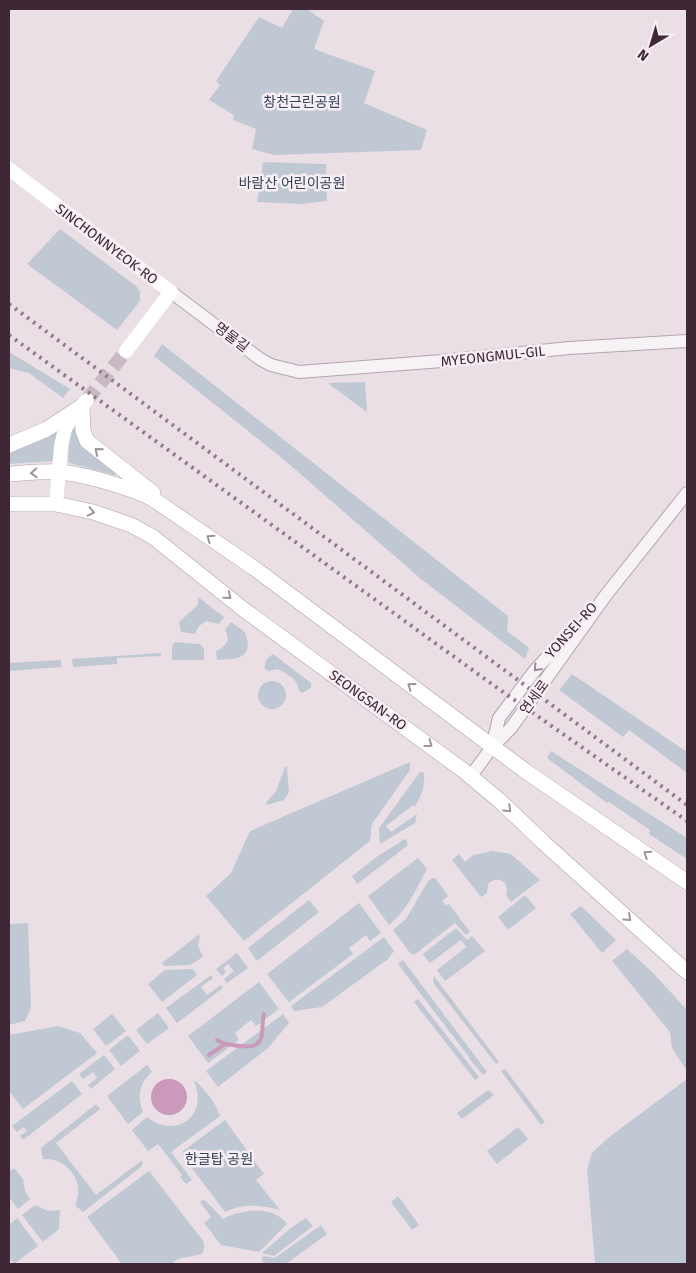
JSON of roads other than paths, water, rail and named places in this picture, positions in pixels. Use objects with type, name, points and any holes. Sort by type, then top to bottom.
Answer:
[{"type":"main road","name":"SINCHONNYEOK-RO","points":[[9,169],[171,292],[126,351]]},
{"type":"main road","points":[[9,445],[41,432],[85,403]]},
{"type":"main road","points":[[56,504],[65,429],[71,418],[85,403]]},
{"type":"main road","points":[[85,403],[83,431],[87,441],[191,525]]},
{"type":"main road","points":[[9,432],[41,432]]},
{"type":"main road","points":[[9,474],[60,472],[97,480],[145,495],[254,568],[492,747],[687,882]]},
{"type":"main road","name":"SEONGSAN-RO","points":[[9,504],[56,504],[109,517],[131,525],[153,537],[243,609],[471,776],[687,972]]},
{"type":"street","name":"명물길","points":[[171,292],[260,358],[271,364],[299,372],[442,361],[569,348],[687,341]]},
{"type":"street","name":"YONSEI-RO","points":[[471,776],[492,747],[499,718],[530,676],[559,646],[591,606],[606,595],[687,493]]},
{"type":"waterway","points":[[209,1055],[225,1044],[241,1046],[257,1044],[262,1034],[264,1014]]},
{"type":"waterway","points":[[217,1040],[225,1044]]},
{"type":"tunnel","points":[[87,400],[126,351]]},
{"type":"railway","points":[[9,304],[687,805]]},
{"type":"railway","points":[[9,335],[496,687],[687,821]]},
{"type":"park label","name":"창천근린공원","points":[[302,102]]},
{"type":"park label","name":"바람산 어린이공원","points":[[292,183]]},
{"type":"park label","name":"한글탑 공원","points":[[219,1159]]}]
